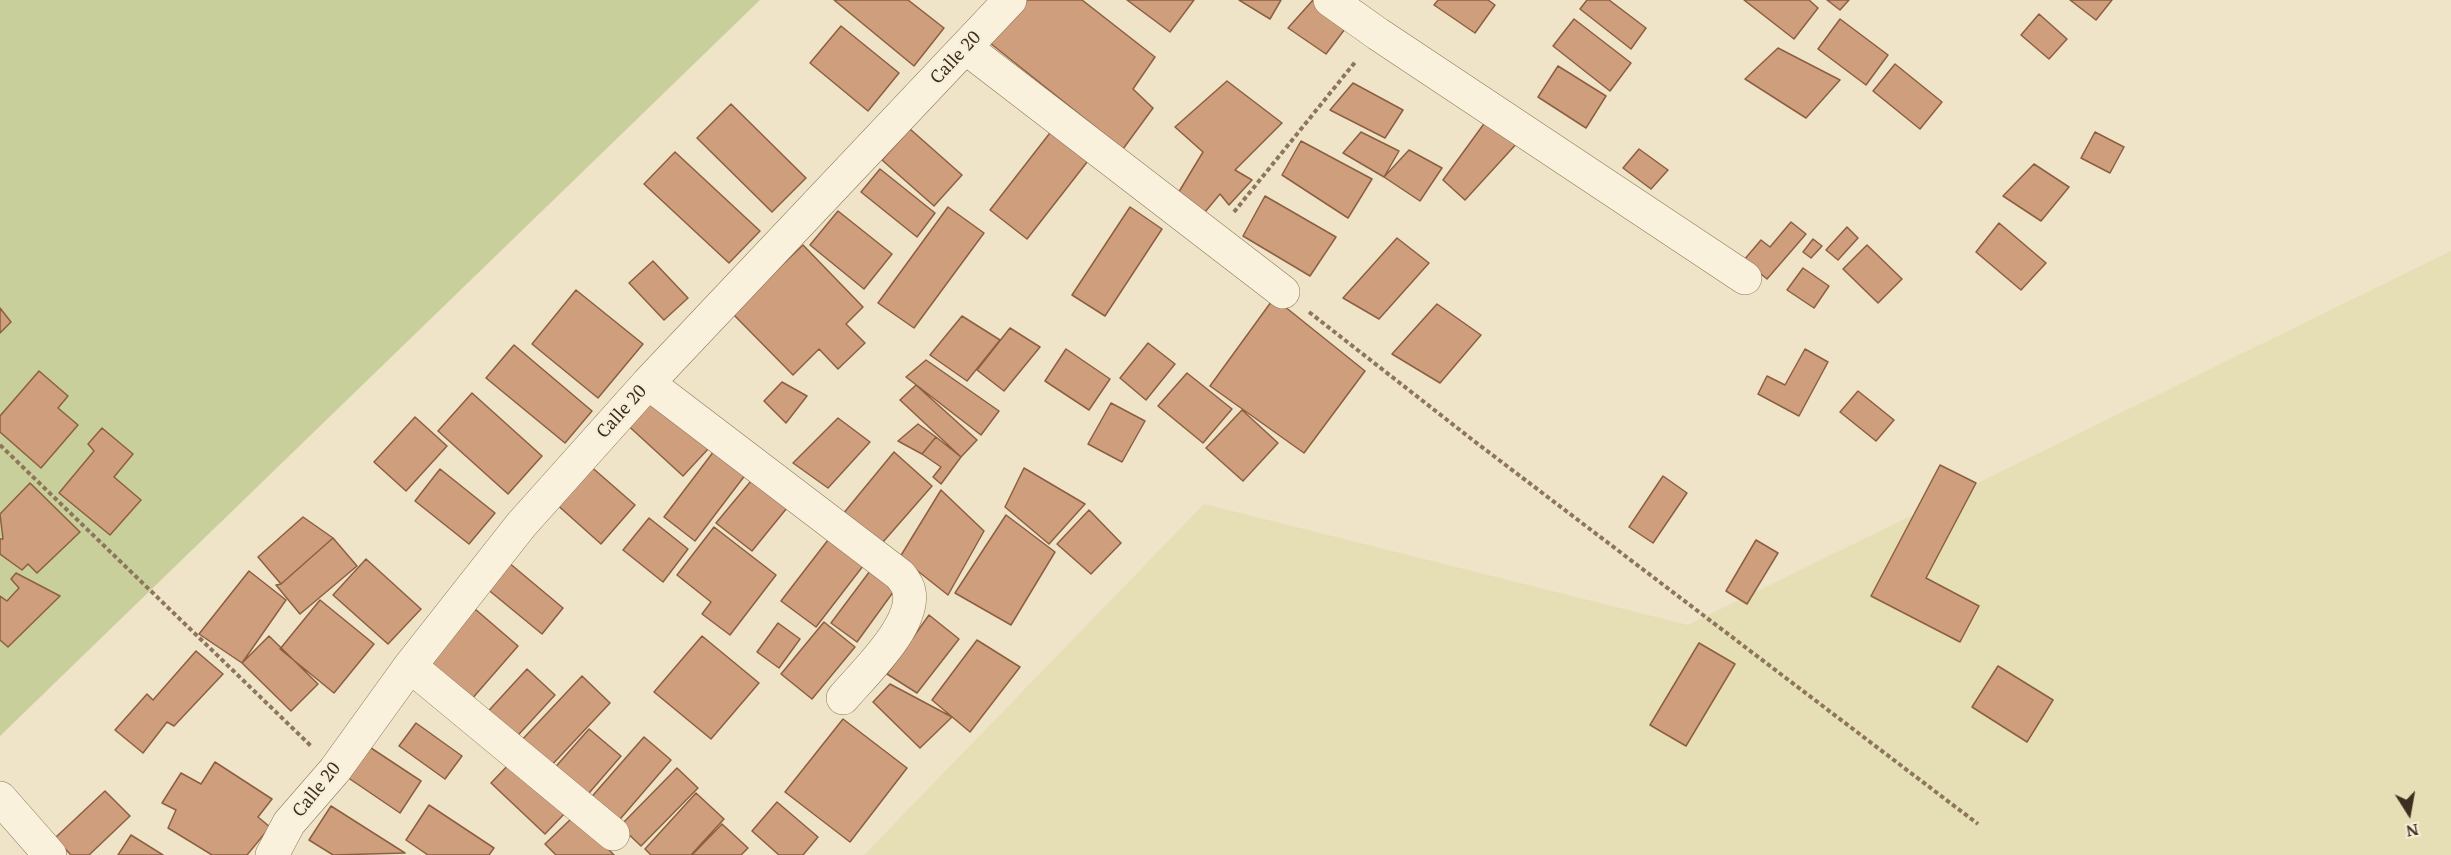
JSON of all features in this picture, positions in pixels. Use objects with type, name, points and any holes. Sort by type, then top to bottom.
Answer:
[{"type":"street","name":"Calle 20","points":[[272,855],[290,823],[335,770],[410,666],[521,525],[648,383],[1010,0]]},
{"type":"street","points":[[1330,0],[1745,278]]},
{"type":"street","points":[[966,48],[1283,292]]},
{"type":"street","points":[[648,383],[900,575],[909,590],[909,607],[900,629],[843,698]]},
{"type":"street","points":[[410,666],[614,834]]},
{"type":"street","points":[[0,798],[50,855]]},
{"type":"path","points":[[1213,238],[1378,34]]},
{"type":"path","points":[[1283,292],[1474,441],[1978,824]]},
{"type":"path","points":[[0,446],[335,770]]},
{"type":"shaded area","points":[[2451,251],[2451,855],[864,855],[1204,504],[1688,625]]},
{"type":"green space","points":[[0,0],[760,0],[0,736]]},
{"type":"building","points":[[834,0],[908,0],[944,28],[914,66]]},
{"type":"building","points":[[1027,0],[1082,0],[1155,57],[1133,89],[1153,108],[1123,149],[990,43]]},
{"type":"building","points":[[1127,0],[1194,0],[1170,32]]},
{"type":"building","points":[[1239,0],[1281,0],[1270,19]]},
{"type":"building","points":[[1313,0],[1351,21],[1326,54],[1288,28]]},
{"type":"building","points":[[1438,0],[1488,0],[1495,5],[1475,33],[1434,5]]},
{"type":"building","points":[[1587,0],[1609,0],[1646,28],[1631,49],[1580,9]]},
{"type":"building","points":[[1744,0],[1809,0],[1818,8],[1794,39]]},
{"type":"building","points":[[1827,0],[1849,0],[1840,10]]},
{"type":"building","points":[[2070,0],[2112,0],[2096,20]]},
{"type":"building","points":[[2039,14],[2067,39],[2049,59],[2021,35]]},
{"type":"building","points":[[1574,19],[1631,63],[1610,91],[1553,46]]},
{"type":"building","points":[[1840,19],[1888,55],[1866,85],[1818,49]]},
{"type":"building","points":[[841,26],[899,73],[868,111],[810,63]]},
{"type":"building","points":[[1778,48],[1840,80],[1806,118],[1745,79]]},
{"type":"building","points":[[1895,64],[1942,102],[1920,129],[1873,91]]},
{"type":"building","points":[[1558,66],[1606,96],[1586,128],[1538,97]]},
{"type":"building","points":[[1227,81],[1282,123],[1235,170],[1252,180],[1229,205],[1220,194],[1205,212],[1177,195],[1203,152],[1175,127]]},
{"type":"building","points":[[1353,83],[1403,110],[1385,138],[1330,110]]},
{"type":"building","points":[[731,104],[806,178],[772,212],[697,138]]},
{"type":"building","points":[[1486,121],[1519,141],[1465,200],[1443,180]]},
{"type":"building","points":[[910,129],[962,175],[934,206],[882,160]]},
{"type":"building","points":[[1053,129],[1091,157],[1027,239],[990,210]]},
{"type":"building","points":[[1361,132],[1399,151],[1384,177],[1343,153]]},
{"type":"building","points":[[2095,132],[2124,147],[2110,173],[2081,158]]},
{"type":"building","points":[[1301,141],[1372,179],[1348,218],[1282,175]]},
{"type":"building","points":[[1639,149],[1668,170],[1651,189],[1623,168]]},
{"type":"building","points":[[1409,150],[1442,168],[1420,201],[1384,177]]},
{"type":"building","points":[[675,152],[760,231],[729,263],[644,184]]},
{"type":"building","points":[[2034,164],[2069,187],[2041,221],[2003,196]]},
{"type":"building","points":[[880,169],[935,213],[917,237],[861,192]]},
{"type":"building","points":[[1265,196],[1336,237],[1310,276],[1243,236]]},
{"type":"building","points":[[948,207],[984,233],[914,328],[878,303]]},
{"type":"building","points":[[1130,207],[1162,229],[1105,316],[1072,295]]},
{"type":"building","points":[[838,211],[892,254],[864,289],[810,245]]},
{"type":"building","points":[[1791,222],[1806,234],[1767,279],[1744,260],[1761,240],[1770,247]]},
{"type":"building","points":[[1999,223],[2046,263],[2021,290],[1976,252]]},
{"type":"building","points":[[1847,227],[1858,238],[1838,260],[1826,250]]},
{"type":"building","points":[[1397,238],[1429,263],[1379,319],[1343,298]]},
{"type":"building","points":[[1813,239],[1822,246],[1811,258],[1803,252]]},
{"type":"building","points":[[803,245],[863,307],[846,324],[865,343],[838,369],[819,349],[793,375],[732,313]]},
{"type":"building","points":[[1867,245],[1902,279],[1878,303],[1843,269]]},
{"type":"building","points":[[653,261],[688,298],[664,320],[629,283]]},
{"type":"building","points":[[1803,268],[1829,286],[1814,308],[1787,290]]},
{"type":"building","points":[[576,290],[643,344],[598,398],[532,344]]},
{"type":"building","points":[[1274,298],[1365,371],[1304,453],[1210,386]]},
{"type":"building","points":[[1437,304],[1481,335],[1440,383],[1392,354]]},
{"type":"building","points":[[0,308],[11,322],[0,333]]},
{"type":"building","points":[[962,316],[1000,340],[967,381],[930,355]]},
{"type":"building","points":[[1010,328],[1040,347],[1004,391],[977,370]]},
{"type":"building","points":[[1148,343],[1175,364],[1146,400],[1120,378]]},
{"type":"building","points":[[514,345],[592,411],[565,443],[486,378]]},
{"type":"building","points":[[1066,349],[1110,379],[1089,410],[1045,381]]},
{"type":"building","points":[[1805,349],[1828,362],[1799,416],[1758,394],[1767,376],[1785,385]]},
{"type":"building","points":[[926,360],[999,411],[981,435],[906,377]]},
{"type":"building","points":[[39,371],[68,396],[58,408],[78,425],[41,468],[0,432],[0,416]]},
{"type":"building","points":[[1187,373],[1232,409],[1203,443],[1158,406]]},
{"type":"building","points":[[782,382],[807,396],[786,423],[764,401]]},
{"type":"building","points":[[916,385],[977,440],[961,457],[900,400]]},
{"type":"building","points":[[1858,391],[1894,420],[1876,441],[1840,412]]},
{"type":"building","points":[[649,392],[709,448],[683,476],[622,420]]},
{"type":"building","points":[[472,393],[542,456],[508,494],[438,431]]},
{"type":"building","points":[[1111,403],[1145,421],[1122,462],[1088,444]]},
{"type":"building","points":[[1242,410],[1278,443],[1243,481],[1206,448]]},
{"type":"building","points":[[415,417],[447,446],[406,491],[374,462]]},
{"type":"building","points":[[838,418],[870,442],[828,488],[793,463]]},
{"type":"building","points":[[918,424],[936,437],[922,454],[898,441]]},
{"type":"building","points":[[102,428],[133,454],[114,477],[141,500],[110,535],[59,493],[94,451],[88,444]]},
{"type":"building","points":[[936,437],[961,457],[941,484],[933,477],[941,467],[922,454]]},
{"type":"building","points":[[714,451],[746,474],[695,541],[664,517]]},
{"type":"building","points":[[894,452],[932,486],[876,550],[838,520]]},
{"type":"building","points":[[588,464],[635,505],[601,544],[554,502]]},
{"type":"building","points":[[1940,465],[1976,483],[1926,578],[1979,606],[1960,642],[1871,596]]},
{"type":"building","points":[[1024,468],[1085,504],[1049,544],[1005,507]]},
{"type":"building","points":[[440,469],[495,513],[469,544],[415,501]]},
{"type":"building","points":[[756,475],[791,503],[752,551],[716,523]]},
{"type":"building","points":[[1663,476],[1687,493],[1653,543],[1629,527]]},
{"type":"building","points":[[30,483],[80,532],[37,573],[28,564],[22,570],[0,554],[0,539],[3,539],[0,514]]},
{"type":"building","points":[[941,490],[984,531],[948,595],[900,557]]},
{"type":"building","points":[[1089,510],[1121,543],[1091,574],[1057,544]]},
{"type":"building","points":[[1006,515],[1055,552],[1011,625],[955,593]]},
{"type":"building","points":[[303,517],[333,538],[281,584],[258,557]]},
{"type":"building","points":[[649,518],[688,549],[663,582],[623,550]]},
{"type":"building","points":[[714,527],[776,575],[730,635],[702,614],[711,602],[677,575]]},
{"type":"building","points":[[333,538],[357,566],[300,614],[276,585],[281,584]]},
{"type":"building","points":[[828,540],[863,566],[816,627],[781,601]]},
{"type":"building","points":[[1756,540],[1778,553],[1747,604],[1726,591]]},
{"type":"building","points":[[502,557],[563,608],[542,634],[480,583]]},
{"type":"building","points":[[366,559],[421,609],[388,644],[333,595]]},
{"type":"building","points":[[873,567],[899,584],[857,642],[831,623]]},
{"type":"building","points":[[249,571],[286,600],[242,663],[199,634]]},
{"type":"building","points":[[16,573],[60,596],[8,647],[0,640],[0,596],[7,601],[19,588],[11,579]]},
{"type":"building","points":[[320,600],[374,644],[334,693],[280,649]]},
{"type":"building","points":[[475,609],[518,646],[471,700],[428,663]]},
{"type":"building","points":[[929,615],[959,639],[917,693],[887,674]]},
{"type":"building","points":[[824,622],[855,647],[812,699],[781,674]]},
{"type":"building","points":[[778,623],[800,639],[779,668],[757,652]]},
{"type":"building","points":[[269,636],[318,684],[291,711],[242,663]]},
{"type":"building","points":[[702,636],[759,683],[711,739],[654,692]]},
{"type":"building","points":[[977,640],[1020,667],[970,732],[932,700]]},
{"type":"building","points":[[1699,643],[1735,664],[1686,746],[1650,725]]},
{"type":"building","points":[[196,651],[223,674],[174,726],[167,722],[143,753],[115,730],[147,694],[153,700]]},
{"type":"building","points":[[1998,666],[2053,700],[2027,742],[1972,707]]},
{"type":"building","points":[[527,669],[555,695],[509,745],[481,719]]},
{"type":"building","points":[[582,676],[610,703],[548,769],[519,743]]},
{"type":"building","points":[[890,684],[952,717],[920,748],[873,702]]},
{"type":"building","points":[[843,719],[907,768],[850,842],[785,792]]},
{"type":"building","points":[[416,723],[462,756],[445,779],[399,746]]},
{"type":"building","points":[[589,729],[621,756],[583,800],[551,772]]},
{"type":"building","points":[[644,737],[671,760],[615,825],[588,801]]},
{"type":"building","points":[[365,744],[421,781],[400,813],[344,775]]},
{"type":"building","points":[[513,760],[567,811],[545,834],[491,783]]},
{"type":"building","points":[[215,762],[272,799],[258,817],[270,827],[247,855],[212,855],[168,828],[176,810],[162,803],[181,773],[201,784]]},
{"type":"building","points":[[677,768],[698,788],[641,846],[620,826]]},
{"type":"building","points":[[105,791],[130,816],[89,855],[71,855],[55,838]]},
{"type":"building","points":[[696,793],[724,819],[691,855],[651,855],[645,849]]},
{"type":"building","points":[[777,802],[818,837],[803,855],[779,855],[752,831]]},
{"type":"building","points":[[429,805],[494,848],[489,855],[428,855],[406,840]]},
{"type":"building","points":[[331,806],[405,853],[333,855],[309,840]]},
{"type":"building","points":[[575,815],[614,855],[556,855],[545,844]]},
{"type":"building","points":[[722,824],[748,848],[741,855],[692,855]]},
{"type":"building","points":[[131,835],[163,855],[118,855]]}]
